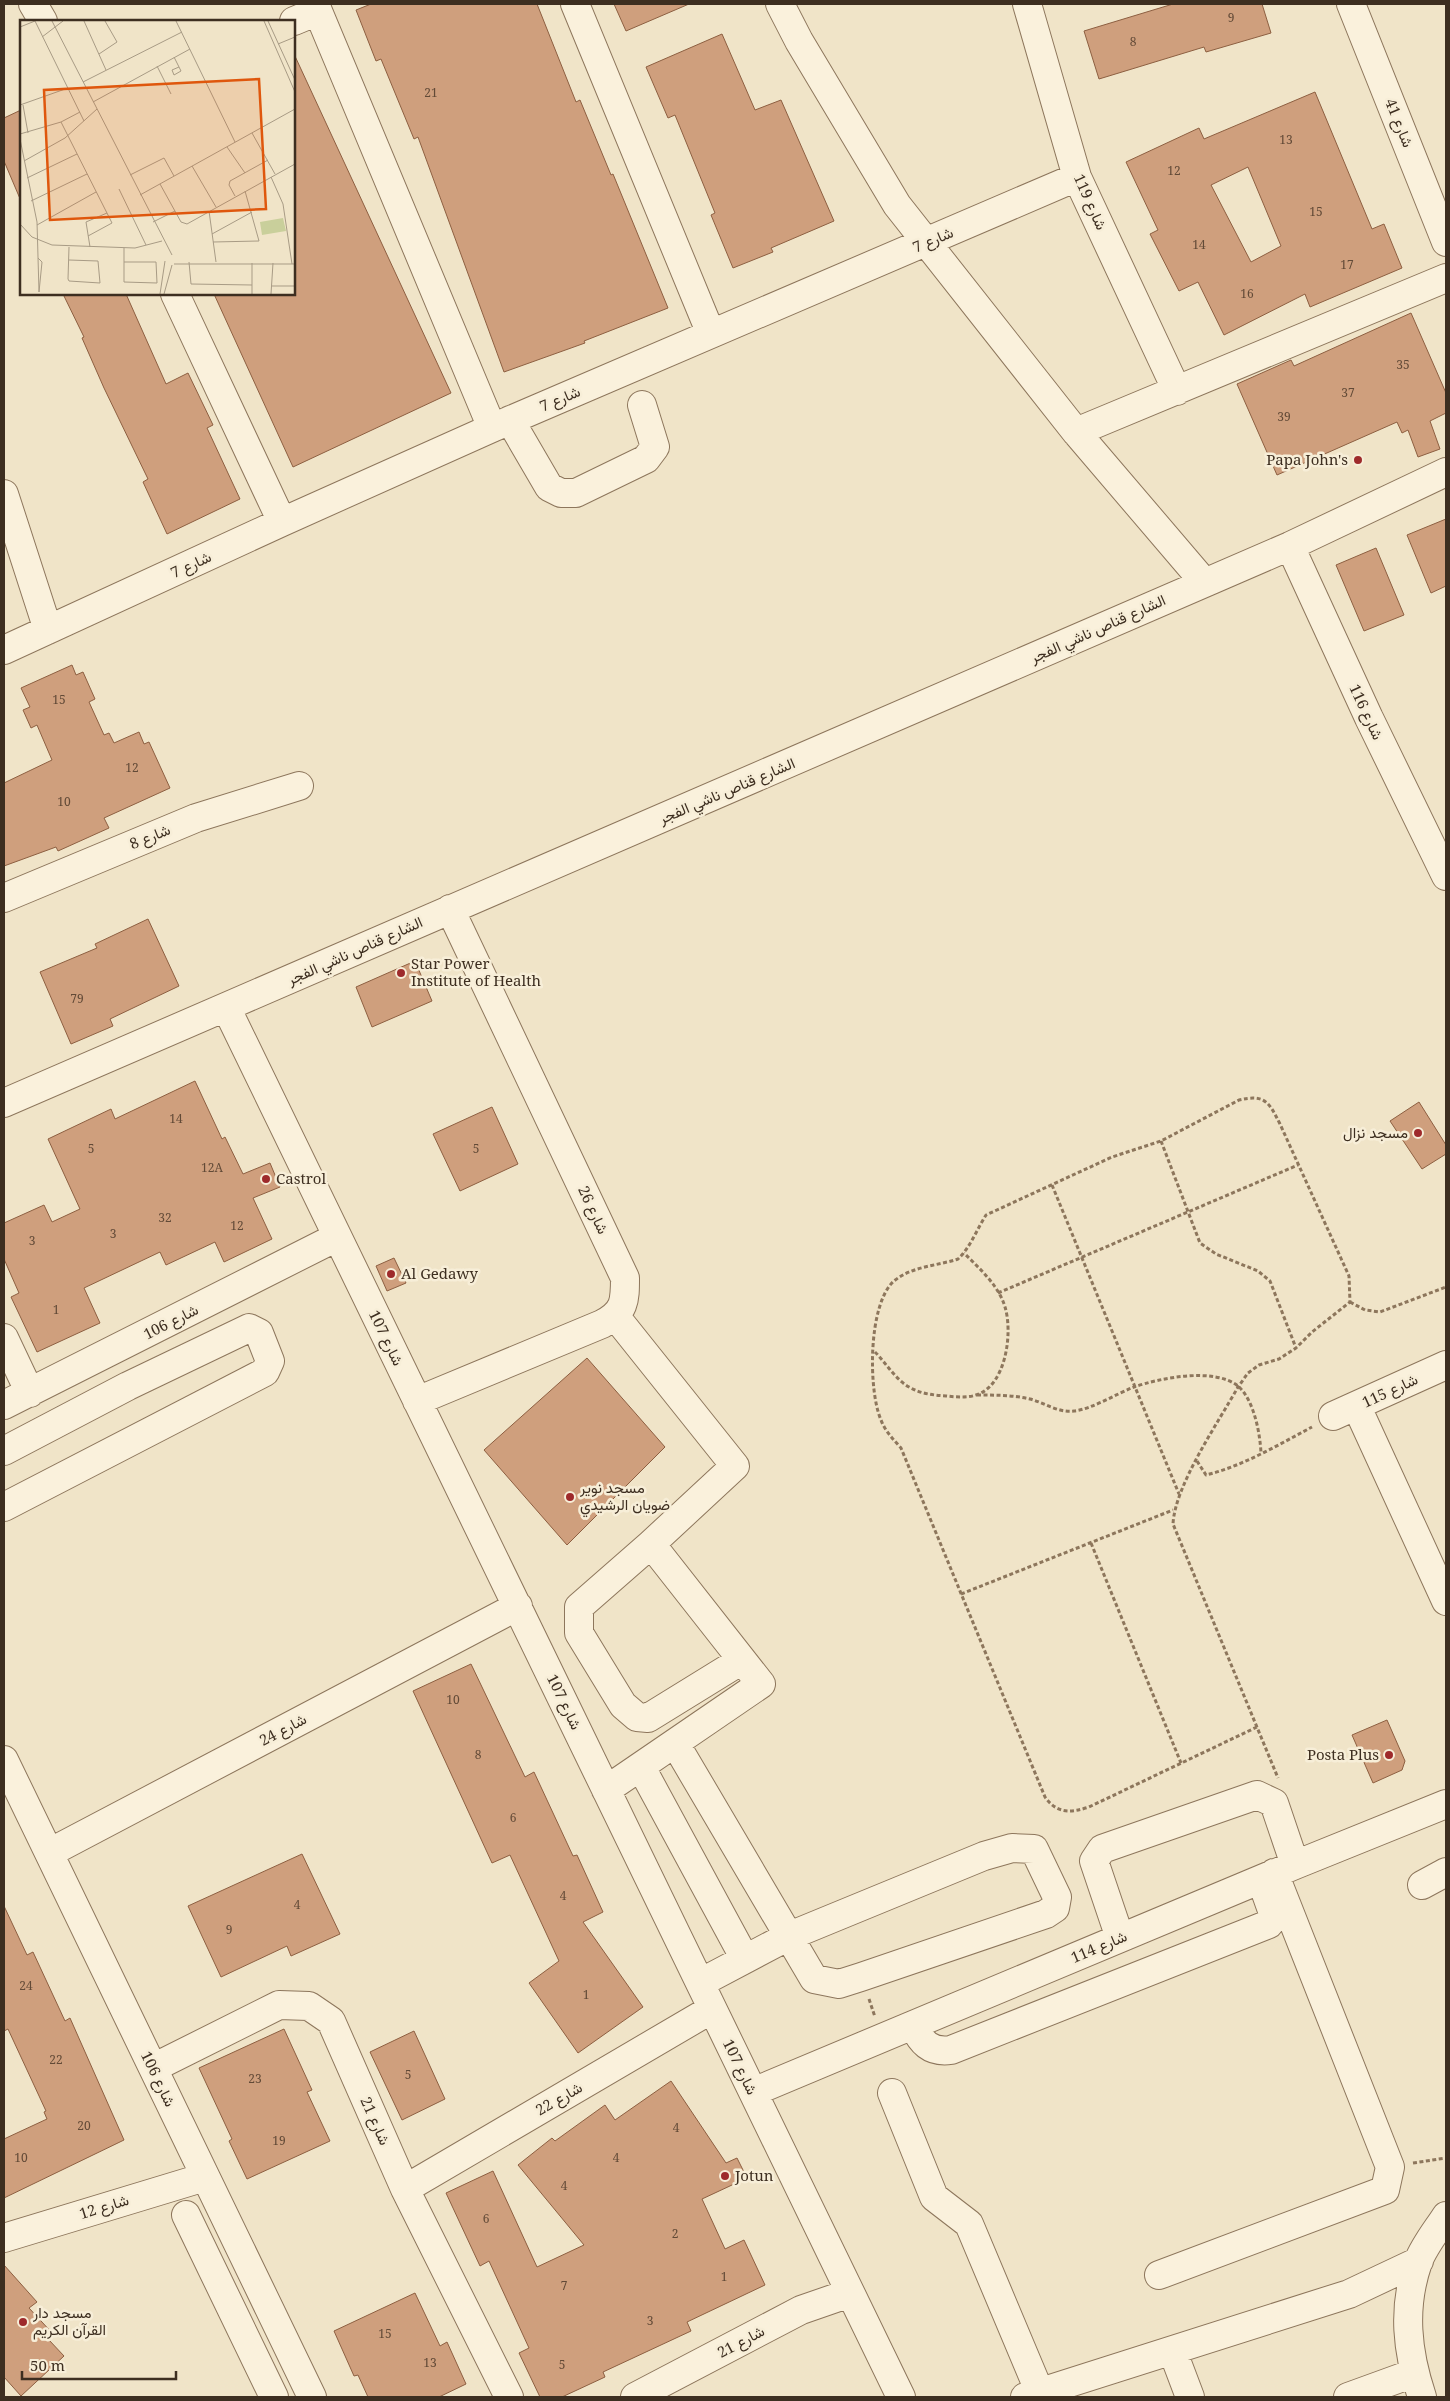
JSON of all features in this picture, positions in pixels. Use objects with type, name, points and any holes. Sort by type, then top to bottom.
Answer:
[{"type":"street","points":[[33,4],[42,20]]},
{"type":"street","points":[[575,4],[711,334]]},
{"type":"street","points":[[780,4],[799,41],[896,205],[925,244],[1076,432],[1204,582]]},
{"type":"street","name":"شارع 119","points":[[1027,4],[1078,177],[1177,391]]},
{"type":"street","name":"شارع 41","points":[[1351,4],[1446,242]]},
{"type":"street","points":[[295,20],[317,7],[501,424],[549,487],[560,493],[576,493],[646,459],[655,447],[642,405]]},
{"type":"street","name":"شارع 7","points":[[4,650],[501,424],[1078,177]]},
{"type":"street","points":[[1076,432],[1446,278]]},
{"type":"street","points":[[175,295],[282,522]]},
{"type":"street","name":"الشارع قناص ناشي الفجر","points":[[4,1103],[1290,546],[1446,472]]},
{"type":"street","points":[[4,494],[48,630]]},
{"type":"street","name":"شارع 116","points":[[1290,546],[1369,718],[1446,876]]},
{"type":"street","name":"شارع 8","points":[[4,898],[196,818],[299,786]]},
{"type":"street","name":"شارع 26","points":[[450,909],[625,1278],[625,1300],[616,1317]]},
{"type":"street","name":"شارع 107","points":[[226,1007],[901,2397]]},
{"type":"street","name":"شارع 106","points":[[4,1405],[337,1237]]},
{"type":"street","points":[[417,1401],[616,1317],[735,1466],[651,1544],[579,1607],[579,1632],[624,1705],[637,1717],[648,1718],[742,1660]]},
{"type":"street","points":[[4,1451],[128,1386],[249,1328],[259,1333],[270,1361],[265,1372],[4,1507]]},
{"type":"street","points":[[4,1338],[30,1393]]},
{"type":"street","points":[[115,1350],[128,1386]]},
{"type":"street","name":"شارع 115","points":[[1345,1411],[1446,1365]]},
{"type":"street","points":[[1345,1411],[1446,1601]]},
{"type":"street","points":[[606,1790],[761,1684],[651,1544]]},
{"type":"street","name":"شارع 24","points":[[49,1853],[518,1606]]},
{"type":"street","points":[[675,1743],[787,1937],[814,1979],[839,1984],[861,1977],[1046,1914],[1055,1908],[1057,1897],[1034,1849],[1012,1848],[984,1856],[787,1937],[700,1983]]},
{"type":"street","name":"شارع 106","points":[[4,1764],[49,1853],[312,2397]]},
{"type":"street","points":[[641,1767],[745,1959]]},
{"type":"street","points":[[913,2025],[924,2044],[930,2048],[937,2051],[951,2050],[1269,1924],[1274,1916],[1277,1872],[1274,1803],[1257,1795],[1102,1849],[1094,1861],[1120,1938]]},
{"type":"street","name":"شارع 114","points":[[753,2092],[1277,1872],[1446,1804]]},
{"type":"street","points":[[1159,2275],[1385,2190],[1390,2167],[1277,1872]]},
{"type":"street","points":[[1422,1885],[1446,1872]]},
{"type":"street","name":"شارع 21","points":[[153,2068],[279,2005],[308,2006],[331,2021],[405,2189],[510,2397]]},
{"type":"street","name":"شارع 22","points":[[405,2189],[712,2008]]},
{"type":"street","points":[[892,2093],[934,2197],[969,2224],[1032,2395],[1173,2352],[1349,2294],[1419,2261]]},
{"type":"street","name":"شارع 12","points":[[4,2238],[205,2177]]},
{"type":"street","points":[[186,2215],[274,2397]]},
{"type":"street","points":[[1348,2397],[1418,2385],[1406,2320],[1419,2261],[1446,2216]]},
{"type":"street","points":[[227,2299],[256,2284]]},
{"type":"street","name":"شارع 21","points":[[635,2397],[801,2310],[850,2293]]},
{"type":"street","points":[[1173,2352],[1190,2397]]},
{"type":"path","points":[[1257,1727],[1075,1812],[1056,1809],[1045,1797],[901,1448],[881,1420],[872,1383],[880,1305],[885,1291],[892,1282],[910,1271],[958,1259],[964,1253],[974,1232],[986,1215],[1112,1157],[1161,1141],[1239,1100],[1252,1097],[1262,1098],[1271,1106],[1349,1276],[1350,1302]]},
{"type":"path","points":[[1161,1141],[1200,1242],[1208,1249],[1258,1270],[1270,1281],[1296,1348]]},
{"type":"path","points":[[998,1293],[1298,1165]]},
{"type":"path","points":[[1052,1185],[1179,1494]]},
{"type":"path","points":[[964,1253],[992,1283],[1005,1307],[1008,1348],[1003,1364],[985,1391],[977,1395]]},
{"type":"path","points":[[1350,1302],[1366,1310],[1380,1312],[1446,1287]]},
{"type":"path","points":[[1279,1779],[1179,1543],[1173,1524],[1174,1510],[1179,1494],[1197,1460],[1238,1387],[1248,1373],[1259,1364],[1279,1359],[1296,1348],[1312,1332],[1350,1302]]},
{"type":"path","points":[[874,1351],[898,1378],[920,1392],[957,1397],[977,1395],[1020,1397],[1059,1410],[1076,1411],[1135,1387],[1185,1376],[1221,1379],[1238,1387],[1251,1408],[1260,1430],[1262,1453]]},
{"type":"path","points":[[1197,1460],[1206,1475],[1262,1453],[1345,1411]]},
{"type":"path","points":[[961,1594],[1174,1510]]},
{"type":"path","points":[[1091,1543],[1181,1763]]},
{"type":"path","points":[[861,1977],[882,2038]]},
{"type":"path","points":[[1390,2167],[1446,2158]]},
{"type":"building","points":[[371,4],[537,4],[576,102],[580,100],[611,175],[613,174],[668,308],[584,341],[585,343],[504,372],[418,137],[414,139],[381,59],[376,61],[356,10]]},
{"type":"building","points":[[614,4],[689,4],[626,31]]},
{"type":"building","points":[[1173,4],[1262,4],[1271,33],[1206,52],[1204,47],[1099,79],[1084,31]]},
{"type":"building","points":[[722,34],[755,110],[781,100],[834,221],[771,248],[773,252],[733,268],[711,215],[715,213],[675,115],[668,118],[646,67]]},
{"type":"building","points":[[295,56],[451,393],[293,467],[214,295],[295,295]]},
{"type":"building","points":[[1315,92],[1372,229],[1384,224],[1402,268],[1310,307],[1305,294],[1224,335],[1198,282],[1179,291],[1150,234],[1158,230],[1126,162],[1199,128],[1204,139]],"holes":[[[1248,167],[1281,246],[1251,262],[1211,185]]]},
{"type":"building","points":[[20,110],[20,199],[4,161],[4,118]]},
{"type":"building","points":[[63,295],[126,295],[166,384],[188,373],[213,425],[207,428],[240,499],[167,534],[143,482],[148,479],[104,388],[82,338],[84,337]]},
{"type":"building","points":[[1411,313],[1446,393],[1446,413],[1430,421],[1440,449],[1418,457],[1408,430],[1402,433],[1397,422],[1277,475],[1237,384],[1291,360],[1294,366]]},
{"type":"building","points":[[1446,519],[1446,586],[1431,593],[1407,535]]},
{"type":"building","points":[[1376,548],[1404,615],[1364,631],[1336,565]]},
{"type":"building","points":[[72,665],[76,675],[83,672],[95,699],[89,702],[104,735],[109,733],[114,743],[139,732],[144,744],[149,742],[170,788],[104,818],[109,828],[58,851],[56,847],[4,866],[4,783],[52,760],[37,725],[31,728],[23,710],[30,707],[21,688]]},
{"type":"building","points":[[148,919],[179,986],[110,1019],[113,1026],[71,1044],[40,972],[97,948],[95,944]]},
{"type":"building","points":[[415,961],[432,1001],[372,1027],[356,987]]},
{"type":"building","points":[[195,1081],[222,1139],[225,1137],[243,1174],[270,1163],[280,1187],[253,1198],[272,1239],[224,1262],[215,1242],[166,1265],[160,1252],[84,1288],[100,1323],[37,1352],[11,1297],[19,1293],[4,1259],[4,1223],[44,1205],[52,1222],[80,1209],[48,1139],[111,1109],[115,1119]]},
{"type":"building","name":"مسجد نزال","points":[[1419,1102],[1446,1145],[1446,1154],[1422,1169],[1390,1121]]},
{"type":"building","points":[[492,1107],[518,1164],[460,1191],[433,1134]]},
{"type":"building","name":"Al Gedawy","points":[[394,1258],[406,1283],[387,1291],[376,1266]]},
{"type":"building","name":"مسجد نوير ضويان الرشيدي","points":[[587,1358],[665,1447],[567,1545],[484,1450]]},
{"type":"building","points":[[471,1664],[525,1777],[534,1772],[573,1856],[577,1855],[603,1912],[583,1922],[643,2007],[578,2053],[529,1983],[559,1961],[510,1855],[492,1863],[413,1691]]},
{"type":"building","points":[[1387,1720],[1405,1761],[1402,1770],[1373,1783],[1352,1735]]},
{"type":"building","points":[[302,1854],[340,1934],[291,1956],[287,1946],[221,1977],[188,1906]]},
{"type":"building","points":[[4,1906],[27,1955],[33,1952],[65,2021],[70,2018],[124,2140],[4,2198],[4,2139],[47,2119],[44,2112],[46,2111],[8,2029],[4,2031]]},
{"type":"building","points":[[284,2029],[312,2090],[307,2092],[330,2141],[247,2179],[229,2141],[232,2139],[199,2068]]},
{"type":"building","points":[[414,2031],[445,2099],[402,2120],[370,2052]]},
{"type":"building","points":[[671,2081],[726,2163],[737,2158],[747,2178],[702,2199],[725,2249],[744,2240],[765,2285],[687,2322],[691,2331],[603,2372],[605,2377],[562,2397],[540,2397],[519,2353],[529,2348],[489,2261],[480,2266],[446,2193],[493,2171],[537,2267],[584,2245],[518,2165],[552,2138],[555,2141],[605,2105],[615,2120]]},
{"type":"building","name":"مسجد دار القرآن الكريم","points":[[4,2265],[37,2302],[29,2308],[54,2335],[49,2340],[64,2356],[21,2396],[4,2377]]},
{"type":"building","points":[[415,2293],[440,2346],[447,2342],[466,2384],[439,2397],[368,2397],[358,2375],[354,2376],[334,2331]]},
{"type":"place","name":"Papa John's","points":[[1358,460]]},
{"type":"place","name":"Star Power Institute of Health","points":[[401,973]]},
{"type":"place","name":"مسجد نزال","points":[[1418,1133]]},
{"type":"place","name":"Castrol","points":[[266,1179]]},
{"type":"place","name":"Al Gedawy","points":[[391,1274]]},
{"type":"place","name":"مسجد نوير ضويان الرشيدي","points":[[570,1497]]},
{"type":"place","name":"Posta Plus","points":[[1389,1755]]},
{"type":"place","name":"Jotun","points":[[725,2176]]},
{"type":"place","name":"مسجد دار القرآن الكريم","points":[[23,2322]]}]
